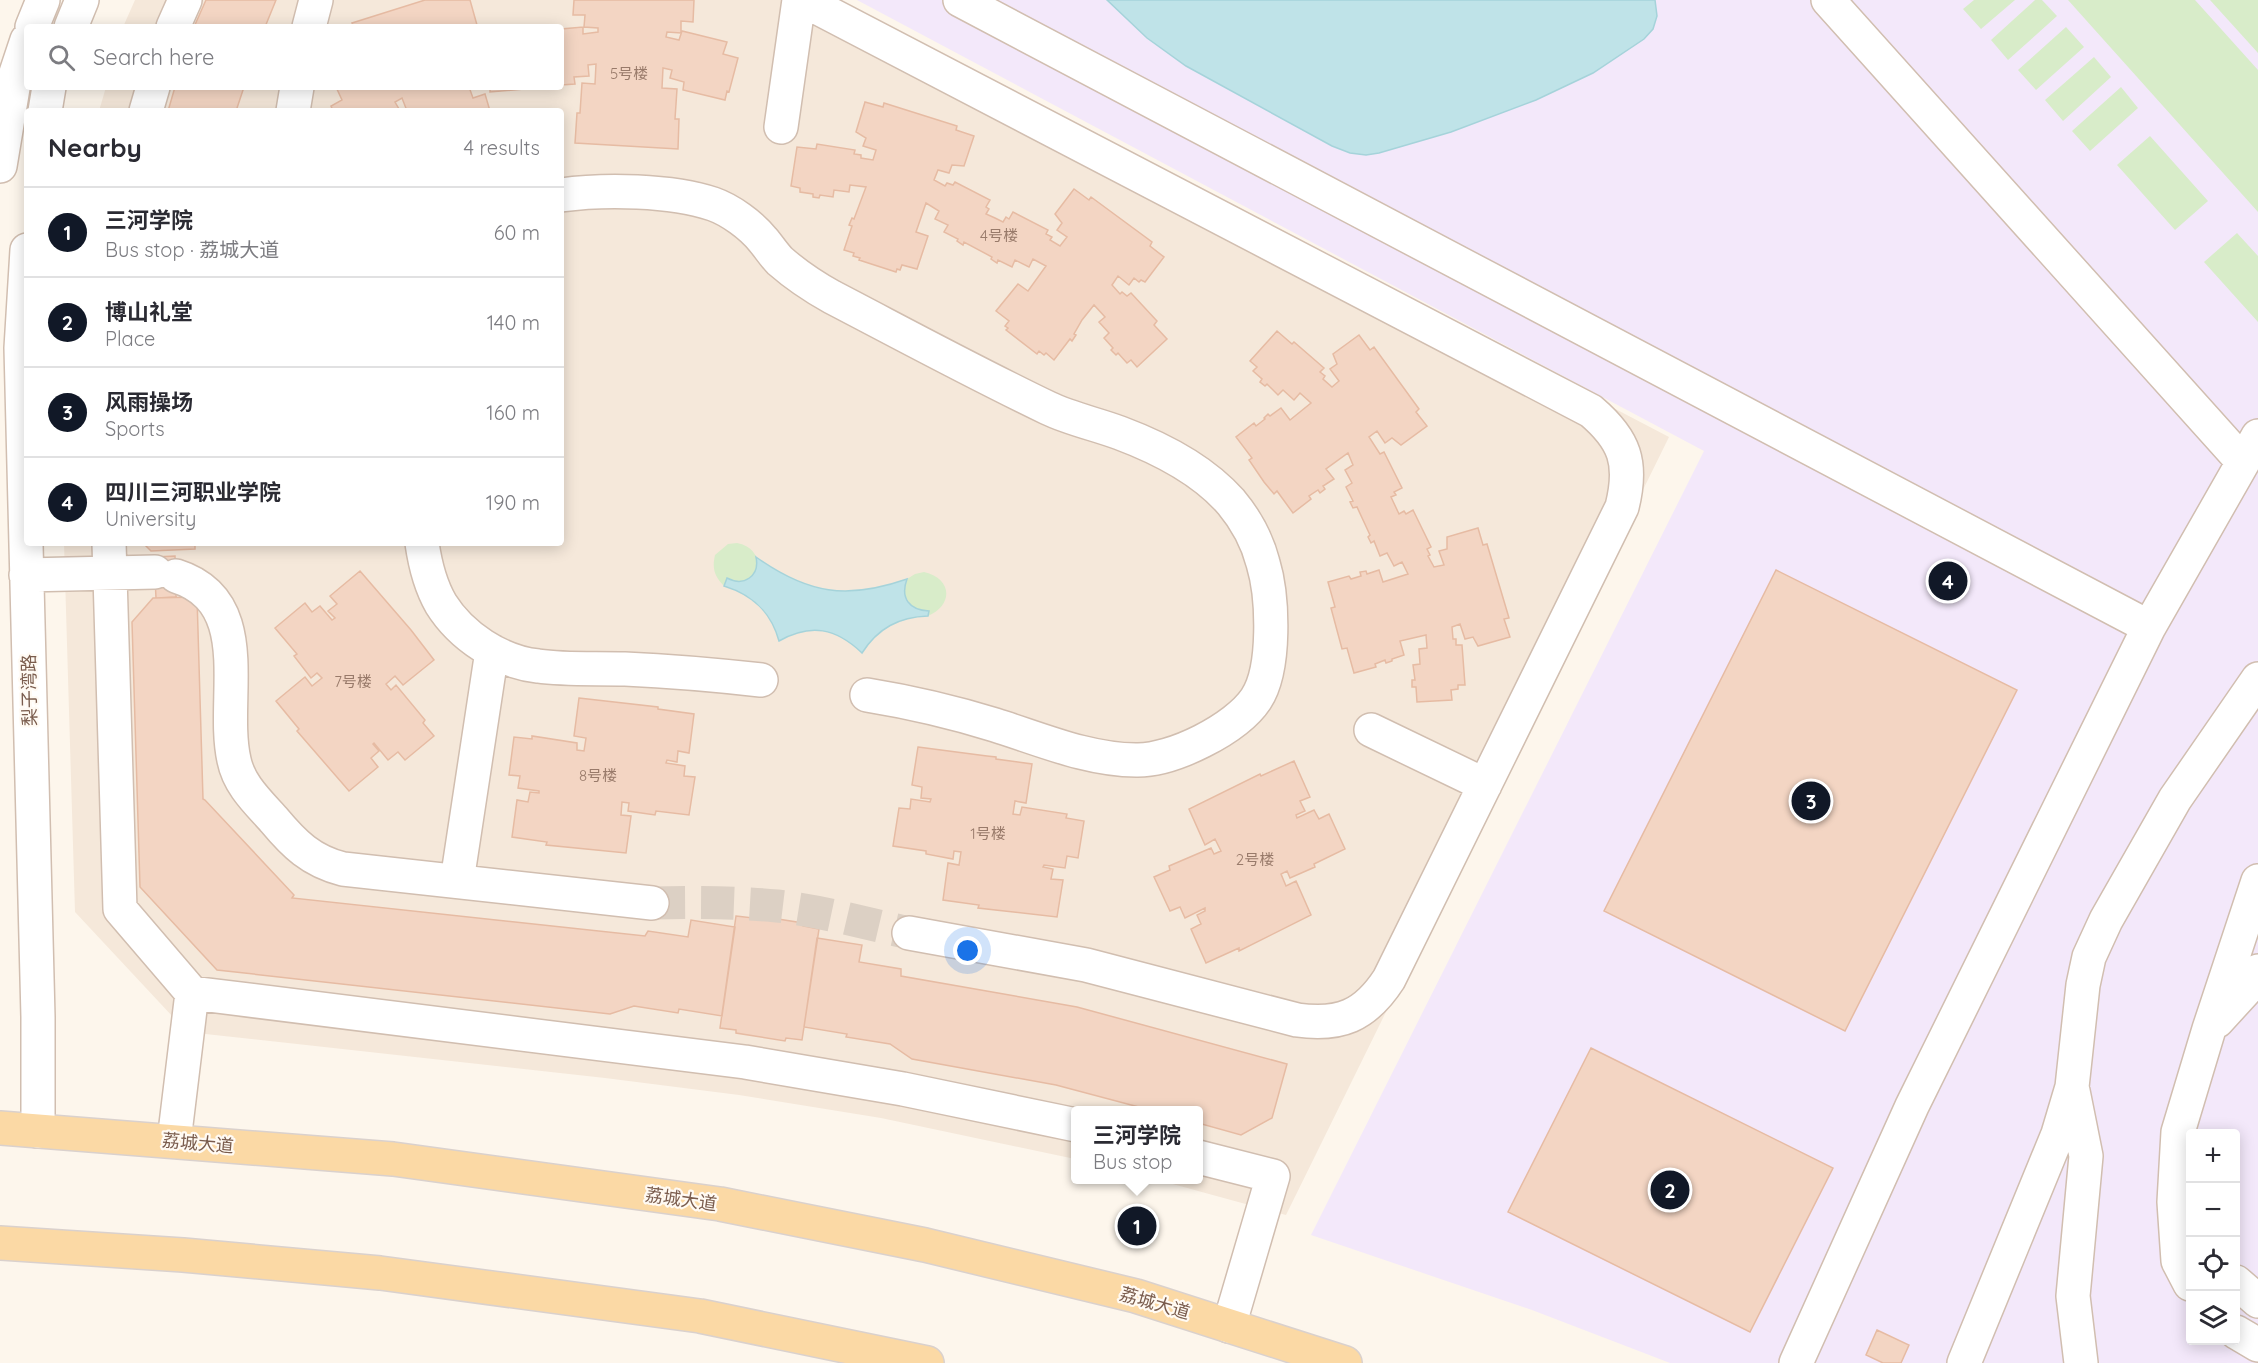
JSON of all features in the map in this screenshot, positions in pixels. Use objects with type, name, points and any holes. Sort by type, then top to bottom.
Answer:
[{"type":"main road","name":"荔城大道","points":[[0,1128],[393,1160],[720,1204],[925,1245],[1136,1296],[1345,1363]]},
{"type":"main road","points":[[0,1243],[380,1273],[700,1317],[927,1363]]},
{"type":"street","points":[[33,24],[43,0]]},
{"type":"street","points":[[72,24],[82,0]]},
{"type":"street","points":[[174,24],[185,0]]},
{"type":"street","points":[[310,24],[316,0]]},
{"type":"street","points":[[781,127],[801,0],[1591,411],[1614,433],[1624,452],[1628,470],[1627,488],[1622,507],[1389,979],[1379,994],[1352,1016],[1334,1022],[1316,1023],[1297,1020],[1086,965],[909,933]]},
{"type":"street","points":[[960,0],[2149,627]]},
{"type":"street","points":[[1796,1363],[1912,1106],[2149,627],[2250,448],[1828,0]]},
{"type":"street","points":[[0,166],[19,56]]},
{"type":"street","points":[[46,108],[48,90]]},
{"type":"street","points":[[147,108],[152,90]]},
{"type":"street","points":[[293,108],[296,90]]},
{"type":"street","points":[[303,90],[304,108]]},
{"type":"street","points":[[564,195],[629,192],[684,196],[716,205],[733,214],[760,236],[778,260],[827,294],[1051,410],[1121,433],[1173,456],[1230,501],[1249,527],[1259,548],[1268,587],[1271,638],[1266,678],[1256,700],[1236,720],[1212,736],[1178,751],[1156,758],[1116,759],[1066,748],[949,711],[867,695]]},
{"type":"street","name":"梨子湾路","points":[[24,299],[21,348],[24,484]]},
{"type":"street","name":"梨子湾路","points":[[25,546],[38,1131]]},
{"type":"street","points":[[423,546],[427,571],[441,604],[452,619],[492,651],[512,660],[537,666],[667,671],[761,680]]},
{"type":"street","points":[[109,558],[120,909],[192,993],[610,1044],[816,1073],[1071,1124]]},
{"type":"street","points":[[26,575],[109,558],[198,586],[211,597],[222,612],[230,647],[232,744],[238,773],[244,785],[293,844],[317,860],[336,867],[652,903]]},
{"type":"street","points":[[457,882],[492,651]]},
{"type":"street","points":[[1965,1363],[2058,1134],[2072,1087],[2083,985],[2089,957],[2106,920],[2175,799],[2258,679]]},
{"type":"street","points":[[1371,730],[1485,785]]},
{"type":"street","points":[[2186,1276],[2178,1261],[2182,1214],[2178,1132],[2258,881]]},
{"type":"street","points":[[2210,1029],[2251,984],[2258,971]]},
{"type":"street","points":[[174,1141],[192,993]]},
{"type":"street","points":[[2072,1087],[2086,1156],[2073,1296],[2081,1363]]},
{"type":"street","points":[[1203,1158],[1273,1176],[1229,1326]]},
{"type":"street","points":[[2240,1286],[2258,1301]]},
{"type":"street","points":[[2240,1335],[2258,1345]]},
{"type":"shaded area","points":[[135,0],[832,0],[1669,437],[1286,1215],[1173,1184],[1203,1184],[1203,1106],[1071,1106],[1071,1158],[881,1118],[739,1095],[187,1032],[75,912],[64,546],[564,546],[564,108],[100,108],[105,90],[564,90],[564,24],[124,24]]},
{"type":"shaded area","points":[[857,0],[2258,0],[2258,1363],[1670,1363],[1532,1310],[1311,1235],[1704,451]]},
{"type":"green space","points":[[1974,0],[2015,0],[1981,29],[1963,9]]},
{"type":"green space","points":[[2035,0],[2042,0],[2057,16],[2008,60],[1991,40]]},
{"type":"green space","points":[[2068,0],[2195,0],[2258,70],[2258,212]]},
{"type":"green space","points":[[2210,0],[2258,0],[2258,53]]},
{"type":"green space","points":[[2066,27],[2084,47],[2036,90],[2018,70]]},
{"type":"green space","points":[[2094,57],[2111,77],[2063,121],[2045,100]]},
{"type":"green space","points":[[2121,87],[2138,108],[2090,151],[2072,131]]},
{"type":"green space","points":[[2150,136],[2208,201],[2175,230],[2117,165]]},
{"type":"green space","points":[[2237,233],[2258,256],[2258,322],[2204,262]]},
{"type":"green space","points":[[737,543],[748,547],[755,554],[757,569],[747,580],[738,581],[727,578],[724,586],[715,572],[715,555],[728,544]]},
{"type":"green space","points":[[924,572],[940,580],[946,592],[946,599],[942,605],[928,616],[928,611],[913,608],[904,594],[907,579]]},
{"type":"water","points":[[1107,0],[1655,0],[1657,16],[1653,29],[1644,39],[1593,73],[1536,100],[1451,132],[1366,155],[1350,153],[1332,146],[1186,66],[1147,38]]},
{"type":"water","points":[[756,557],[793,579],[828,590],[865,590],[907,579],[905,592],[908,602],[916,608],[929,611],[928,616],[908,619],[890,626],[875,637],[862,653],[843,638],[823,631],[802,632],[779,641],[771,621],[759,606],[744,594],[724,586],[727,578],[739,581],[749,578],[756,570]]},
{"type":"building","points":[[206,0],[276,0],[266,24],[195,24]]},
{"type":"building","points":[[425,0],[470,0],[477,24],[352,24]]},
{"type":"building","points":[[574,0],[694,0],[693,22],[681,21],[681,33],[667,32],[666,37],[679,40],[682,31],[727,42],[723,54],[738,58],[725,100],[683,90],[684,82],[670,78],[672,70],[663,68],[662,88],[677,89],[675,119],[679,119],[678,149],[575,143],[582,83],[595,84],[596,64],[588,65],[589,76],[574,77],[575,84],[564,85],[564,29],[583,27],[583,34],[598,32],[598,28],[584,27],[585,15],[573,15]]},
{"type":"building","points":[[174,90],[243,90],[237,108],[169,108]]},
{"type":"building","points":[[337,90],[470,90],[473,98],[485,94],[489,108],[406,108],[402,98],[395,102],[398,108],[332,108],[331,106],[342,100]]},
{"type":"building","points":[[865,102],[883,107],[884,103],[957,126],[956,130],[974,136],[964,166],[952,165],[949,173],[938,170],[934,180],[945,186],[947,183],[953,185],[955,182],[990,200],[986,207],[989,209],[986,214],[1003,222],[1006,217],[1009,219],[1013,212],[1048,230],[1046,234],[1052,237],[1050,240],[1060,246],[1067,237],[1057,230],[1062,223],[1055,214],[1074,189],[1089,200],[1091,197],[1152,242],[1150,246],[1164,257],[1145,282],[1141,280],[1139,282],[1134,278],[1129,285],[1118,276],[1112,285],[1120,294],[1122,292],[1127,296],[1131,293],[1157,321],[1154,325],[1167,339],[1137,367],[1131,360],[1127,363],[1118,353],[1116,355],[1111,350],[1113,348],[1104,338],[1109,333],[1099,322],[1105,317],[1094,305],[1082,320],[1072,341],[1070,339],[1054,360],[1046,353],[1044,355],[1039,351],[1037,354],[1006,330],[1008,328],[1005,326],[1009,321],[996,311],[1018,284],[1028,291],[1046,266],[1033,259],[1029,267],[1015,260],[1012,267],[998,260],[997,263],[991,259],[992,257],[964,242],[963,245],[957,241],[958,239],[944,232],[948,225],[935,219],[939,211],[926,203],[916,232],[928,236],[917,269],[902,265],[896,272],[859,260],[860,258],[853,256],[854,253],[844,250],[852,226],[849,225],[852,218],[854,219],[866,187],[850,185],[849,192],[834,190],[833,197],[820,195],[819,198],[813,197],[813,194],[800,192],[800,188],[791,186],[797,147],[816,149],[817,144],[855,150],[854,154],[861,155],[861,158],[873,160],[876,150],[863,146],[866,138],[856,132]]},
{"type":"building","points":[[1277,331],[1292,344],[1294,342],[1324,368],[1320,372],[1325,376],[1323,379],[1332,387],[1339,381],[1330,369],[1337,364],[1333,354],[1359,335],[1370,350],[1374,347],[1419,409],[1416,412],[1427,426],[1401,445],[1392,438],[1385,443],[1377,431],[1369,437],[1380,454],[1384,452],[1402,488],[1394,492],[1396,495],[1391,497],[1399,514],[1404,511],[1406,514],[1413,510],[1431,547],[1427,549],[1430,555],[1428,556],[1434,567],[1444,565],[1439,551],[1447,549],[1447,537],[1478,528],[1483,545],[1487,544],[1509,618],[1504,619],[1510,637],[1478,646],[1473,637],[1465,639],[1460,624],[1452,627],[1456,645],[1462,645],[1465,685],[1458,685],[1458,689],[1451,690],[1452,700],[1417,702],[1416,687],[1412,687],[1412,680],[1415,680],[1413,665],[1420,664],[1419,649],[1427,648],[1426,635],[1400,641],[1404,655],[1386,663],[1385,660],[1375,664],[1376,667],[1354,673],[1347,648],[1342,649],[1331,608],[1335,607],[1328,582],[1349,576],[1351,579],[1361,576],[1360,572],[1366,571],[1367,574],[1379,570],[1383,582],[1408,574],[1402,562],[1394,566],[1387,553],[1380,556],[1374,541],[1371,543],[1368,537],[1370,535],[1357,507],[1353,508],[1350,502],[1353,501],[1346,487],[1352,483],[1345,470],[1353,465],[1348,453],[1326,469],[1334,479],[1323,486],[1325,489],[1320,493],[1318,490],[1309,496],[1311,499],[1293,513],[1277,491],[1274,494],[1264,482],[1249,460],[1252,458],[1236,437],[1254,423],[1256,426],[1268,414],[1270,416],[1281,408],[1290,420],[1311,403],[1300,393],[1294,400],[1283,390],[1278,395],[1267,384],[1265,386],[1260,382],[1262,379],[1253,371],[1257,367],[1250,361]]},
{"type":"building","points":[[146,546],[195,546],[195,549],[151,551]]},
{"type":"building","points":[[175,556],[176,597],[156,598],[154,557]]},
{"type":"building","points":[[1776,570],[2017,690],[1845,1031],[1604,911]]},
{"type":"building","points":[[360,571],[434,660],[403,685],[395,676],[386,684],[391,690],[396,685],[425,720],[423,723],[434,736],[405,760],[398,752],[388,760],[374,743],[379,751],[371,758],[378,767],[349,791],[297,731],[299,729],[276,701],[305,677],[312,686],[322,678],[317,673],[311,678],[294,656],[297,654],[275,628],[305,603],[312,612],[320,606],[332,620],[335,618],[328,611],[337,604],[330,596]]},
{"type":"building","points":[[197,597],[203,799],[294,895],[292,898],[645,936],[648,931],[688,937],[691,920],[735,927],[722,1016],[679,1009],[678,1013],[634,1006],[610,1014],[217,970],[140,887],[132,622],[153,598]]},
{"type":"building","points":[[579,698],[658,707],[658,709],[694,714],[689,753],[678,751],[677,762],[667,760],[666,763],[685,766],[684,776],[695,777],[689,815],[656,811],[655,815],[628,811],[629,803],[622,802],[621,815],[631,816],[626,853],[546,845],[547,842],[512,837],[517,800],[528,802],[530,792],[539,793],[539,791],[518,788],[520,776],[509,775],[514,737],[532,739],[532,736],[577,743],[577,750],[584,751],[586,738],[574,736]]},
{"type":"building","points":[[918,747],[1032,764],[1026,803],[1015,801],[1013,814],[1020,815],[1022,807],[1067,814],[1066,818],[1084,821],[1078,858],[1067,856],[1065,868],[1044,865],[1043,867],[1053,869],[1051,879],[1063,880],[1057,917],[978,908],[979,905],[943,900],[948,863],[959,865],[961,852],[954,851],[953,859],[926,854],[926,851],[893,846],[899,808],[910,809],[911,799],[930,802],[931,799],[921,798],[922,787],[912,785]]},
{"type":"building","points":[[1294,761],[1310,797],[1300,801],[1305,811],[1296,815],[1297,818],[1314,810],[1319,819],[1329,814],[1345,849],[1314,864],[1315,867],[1290,878],[1287,871],[1281,874],[1286,886],[1296,881],[1311,915],[1239,951],[1239,948],[1206,963],[1191,929],[1201,924],[1197,915],[1205,911],[1205,908],[1185,918],[1180,907],[1170,911],[1154,877],[1170,870],[1169,866],[1211,848],[1214,854],[1221,851],[1215,839],[1205,845],[1189,809],[1260,774],[1261,776]]},
{"type":"building","points":[[736,916],[778,919],[803,923],[803,926],[819,929],[802,1040],[786,1038],[785,1041],[720,1028]]},
{"type":"building","points":[[817,938],[862,945],[859,962],[901,969],[901,976],[1077,1007],[1287,1064],[1272,1118],[1241,1135],[1203,1124],[1203,1106],[1135,1106],[1056,1085],[912,1059],[890,1044],[804,1027]]},
{"type":"building","points":[[1591,1048],[1833,1168],[1750,1332],[1508,1212]]},
{"type":"building","points":[[1877,1330],[1909,1345],[1901,1363],[1883,1363],[1866,1355]]},
{"type":"tunnel","points":[[652,903],[777,906],[826,914],[909,933]]},
{"type":"place","name":"四川三河职业学院","points":[[1948,581]]},
{"type":"place","name":"风雨操场","points":[[1811,801]]},
{"type":"place","name":"博山礼堂","points":[[1670,1190]]},
{"type":"place","name":"三河学院","points":[[1137,1226]]}]
